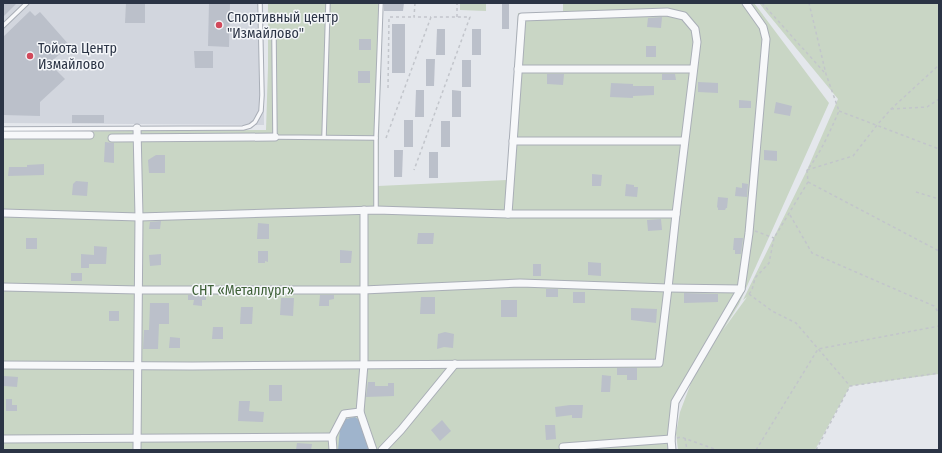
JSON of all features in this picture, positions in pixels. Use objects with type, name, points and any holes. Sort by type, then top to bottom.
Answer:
[{"type":"street","points":[[672,450],[671,439],[675,402],[741,289],[749,229],[766,39],[763,27],[746,3]]},
{"type":"street","points":[[3,365],[192,366],[659,363],[684,140],[697,42],[695,29],[684,16],[667,12],[522,17],[508,214]]},
{"type":"street","points":[[518,69],[693,69]]},
{"type":"street","points":[[137,128],[139,217],[137,450]]},
{"type":"street","points":[[3,135],[37,132],[90,135]]},
{"type":"street","points":[[112,138],[275,137]]},
{"type":"street","points":[[513,141],[684,140]]},
{"type":"street","points":[[3,213],[139,217],[364,210],[508,214],[676,214]]},
{"type":"street","points":[[364,210],[364,364],[360,412],[373,450]]},
{"type":"street","points":[[3,287],[138,290],[363,290],[520,283],[741,289]]},
{"type":"street","points":[[382,450],[401,430],[454,364]]},
{"type":"street","points":[[332,450],[332,437],[344,414],[360,412]]},
{"type":"street","points":[[3,439],[332,437]]},
{"type":"street","points":[[563,447],[671,439]]},
{"type":"lane","points":[[3,26],[27,3]]},
{"type":"lane","points":[[3,129],[37,132],[137,128],[243,128],[250,126],[255,122],[261,111],[260,3]]},
{"type":"lane","points":[[324,137],[328,3]]},
{"type":"lane","points":[[376,210],[376,138],[381,3]]},
{"type":"lane","points":[[274,38],[275,137],[376,138]]},
{"type":"path","points":[[414,17],[415,3]]},
{"type":"path","points":[[457,3],[457,17]]},
{"type":"path","points":[[762,3],[826,74]]},
{"type":"path","points":[[809,3],[826,74],[839,111],[830,132],[813,163],[807,170],[808,182],[774,238],[769,263],[755,278],[752,290],[749,294],[772,311],[796,323],[850,386]]},
{"type":"path","points":[[388,88],[389,17],[470,17],[414,170]]},
{"type":"path","points":[[386,138],[431,17]]},
{"type":"path","points":[[807,170],[853,156],[891,109],[939,65]]},
{"type":"path","points":[[891,109],[927,107],[939,99]]},
{"type":"path","points":[[839,111],[939,149]]},
{"type":"path","points":[[808,182],[939,251]]},
{"type":"path","points":[[916,192],[939,199]]},
{"type":"path","points":[[789,214],[812,254],[934,306],[939,313]]},
{"type":"path","points":[[749,229],[774,238]]},
{"type":"path","points":[[756,450],[818,349],[939,326]]},
{"type":"path","points":[[850,386],[939,373]]},
{"type":"path","points":[[816,450],[850,386]]},
{"type":"path","points":[[687,450],[685,438],[717,450]]},
{"type":"shaded area","points":[[3,3],[263,3],[264,125],[3,123]]},
{"type":"green space","name":"СНТ «Металлург»","points":[[268,3],[382,3],[378,186],[507,180],[518,13],[563,14],[563,3],[754,3],[829,103],[739,304],[723,330],[747,297],[743,300],[807,170],[838,99],[759,3],[939,3],[939,374],[850,386],[815,450],[678,450],[676,433],[680,412],[694,375],[677,403],[674,441],[675,450],[3,450],[3,132],[266,130]]},
{"type":"green space","points":[[460,3],[486,3],[486,11],[460,10]]},
{"type":"water","points":[[355,417],[361,421],[369,450],[338,450],[342,422],[346,419]]},
{"type":"building","points":[[3,3],[17,3],[3,17]]},
{"type":"building","points":[[126,3],[145,3],[145,23],[125,23]]},
{"type":"building","name":"Спортивный центр \"Измайлово\"","points":[[209,3],[230,3],[229,47],[208,46]]},
{"type":"building","points":[[384,3],[404,3],[403,11],[384,11]]},
{"type":"building","points":[[502,3],[509,3],[509,29],[502,29]]},
{"type":"building","name":"Тойота Центр Измайлово","points":[[30,11],[35,16],[40,12],[70,46],[49,63],[65,79],[40,102],[40,116],[3,115],[3,37]]},
{"type":"building","points":[[662,17],[661,28],[647,27],[648,18]]},
{"type":"building","points":[[392,24],[405,24],[405,73],[392,73]]},
{"type":"building","points":[[437,29],[445,29],[445,55],[436,55]]},
{"type":"building","points":[[472,29],[481,29],[481,55],[472,55]]},
{"type":"building","points":[[359,39],[371,39],[371,50],[359,50]]},
{"type":"building","points":[[646,46],[656,46],[656,57],[646,57]]},
{"type":"building","points":[[194,51],[213,51],[213,68],[195,68]]},
{"type":"building","points":[[426,59],[435,59],[434,86],[426,86]]},
{"type":"building","points":[[462,60],[471,60],[471,87],[462,87]]},
{"type":"building","points":[[358,71],[370,71],[370,83],[358,83]]},
{"type":"building","points":[[547,74],[564,74],[563,85],[547,84]]},
{"type":"building","points":[[662,74],[675,74],[676,80],[662,80]]},
{"type":"building","points":[[698,82],[718,83],[718,93],[698,92]]},
{"type":"building","points":[[611,83],[633,84],[633,86],[654,86],[654,95],[633,96],[633,98],[610,97]]},
{"type":"building","points":[[416,90],[424,90],[424,117],[415,117]]},
{"type":"building","points":[[452,90],[461,91],[461,117],[452,117]]},
{"type":"building","points":[[739,100],[751,101],[751,108],[739,108]]},
{"type":"building","points":[[776,102],[792,106],[790,116],[774,113]]},
{"type":"building","points":[[72,115],[104,115],[104,123],[72,123]]},
{"type":"building","points":[[404,120],[413,120],[413,147],[404,147]]},
{"type":"building","points":[[441,121],[450,121],[450,147],[441,147]]},
{"type":"building","points":[[105,142],[114,143],[114,163],[104,162]]},
{"type":"building","points":[[394,150],[403,150],[402,177],[394,177]]},
{"type":"building","points":[[764,150],[777,151],[777,161],[764,160]]},
{"type":"building","points":[[429,152],[438,152],[438,178],[429,178]]},
{"type":"building","points":[[156,155],[165,155],[165,173],[149,173],[148,160]]},
{"type":"building","points":[[44,164],[44,175],[8,176],[9,167],[27,167],[27,165]]},
{"type":"building","points":[[592,174],[602,175],[601,186],[592,186]]},
{"type":"building","points":[[76,181],[88,182],[87,196],[72,195],[73,184]]},
{"type":"building","points":[[742,183],[748,184],[747,197],[735,196],[736,187],[742,188]]},
{"type":"building","points":[[626,184],[638,187],[637,197],[625,196]]},
{"type":"building","points":[[718,197],[728,198],[727,208],[725,210],[718,210]]},
{"type":"building","points":[[661,219],[662,230],[648,231],[647,220]]},
{"type":"building","points":[[161,221],[160,229],[149,229],[150,222]]},
{"type":"building","points":[[258,223],[269,224],[269,239],[257,239]]},
{"type":"building","points":[[418,233],[434,233],[433,244],[417,244]]},
{"type":"building","points":[[26,238],[37,238],[37,249],[26,249]]},
{"type":"building","points":[[734,238],[743,238],[741,254],[735,254],[735,250],[733,250]]},
{"type":"building","points":[[94,246],[107,247],[106,264],[89,264],[89,268],[81,268],[81,254],[94,255]]},
{"type":"building","points":[[340,250],[352,251],[351,263],[340,263]]},
{"type":"building","points":[[258,251],[268,251],[268,262],[265,261],[265,263],[258,263]]},
{"type":"building","points":[[161,254],[161,265],[150,266],[149,255]]},
{"type":"building","points":[[588,262],[601,263],[601,276],[588,275]]},
{"type":"building","points":[[533,264],[541,264],[541,276],[533,276]]},
{"type":"building","points":[[71,273],[82,273],[82,281],[71,281]]},
{"type":"building","points":[[546,289],[558,289],[558,297],[546,297]]},
{"type":"building","points":[[573,292],[585,292],[585,303],[573,303]]},
{"type":"building","points":[[684,293],[718,294],[718,302],[684,303]]},
{"type":"building","points":[[188,295],[206,295],[206,300],[202,300],[202,306],[193,305],[194,300],[188,300]]},
{"type":"building","points":[[320,295],[334,295],[334,299],[329,300],[329,306],[319,306]]},
{"type":"building","points":[[421,297],[435,297],[435,314],[420,314]]},
{"type":"building","points":[[281,298],[294,298],[293,316],[280,315]]},
{"type":"building","points":[[501,300],[517,300],[517,317],[501,317]]},
{"type":"building","points":[[150,303],[169,303],[169,324],[159,324],[158,349],[143,349],[144,330],[149,330]]},
{"type":"building","points":[[241,307],[253,307],[252,324],[240,324]]},
{"type":"building","points":[[631,308],[657,309],[656,323],[631,320]]},
{"type":"building","points":[[109,311],[119,311],[119,321],[109,321]]},
{"type":"building","points":[[213,327],[223,327],[223,339],[212,339]]},
{"type":"building","points":[[445,332],[454,334],[453,348],[444,347],[437,349],[438,334]]},
{"type":"building","points":[[170,337],[180,338],[180,348],[169,348]]},
{"type":"building","points":[[617,368],[637,368],[637,380],[627,380],[627,375],[617,375]]},
{"type":"building","points":[[602,375],[611,376],[610,392],[601,392]]},
{"type":"building","points":[[4,376],[18,377],[17,387],[4,386]]},
{"type":"building","points":[[368,382],[375,382],[375,386],[388,386],[388,383],[394,383],[394,396],[366,397]]},
{"type":"building","points":[[269,385],[282,385],[282,401],[269,401]]},
{"type":"building","points":[[6,399],[12,399],[12,405],[17,405],[17,411],[6,411]]},
{"type":"building","points":[[239,401],[250,401],[249,411],[264,412],[263,422],[238,421]]},
{"type":"building","points":[[583,405],[582,418],[572,418],[572,415],[556,417],[555,407]]},
{"type":"building","points":[[442,420],[451,431],[440,441],[431,430]]},
{"type":"building","points":[[545,425],[555,425],[556,439],[546,440]]},
{"type":"building","points":[[297,443],[312,444],[311,450],[296,450]]},
{"type":"place","name":"Спортивный центр \"Измайлово\"","points":[[219,25]]},
{"type":"place","name":"Тойота Центр Измайлово","points":[[30,56]]}]
